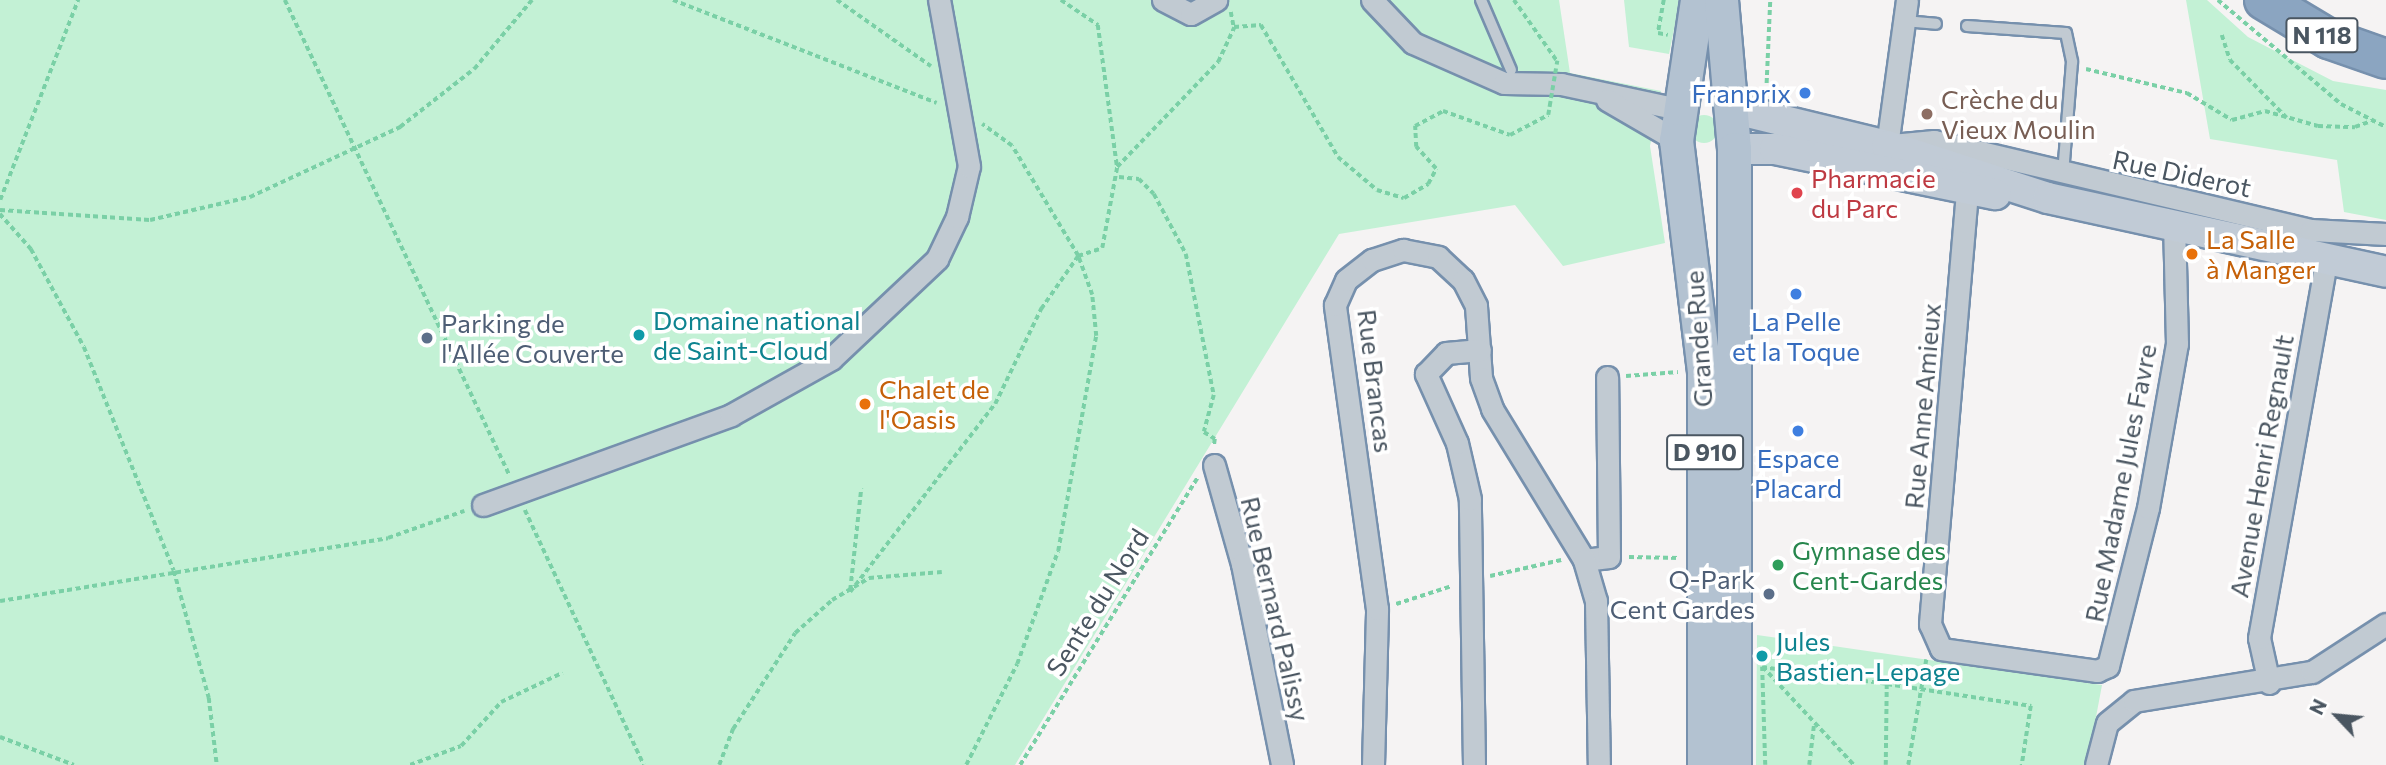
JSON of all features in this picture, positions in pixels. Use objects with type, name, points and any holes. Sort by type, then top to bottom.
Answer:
[{"type":"highway","name":"N 118","points":[[2264,0],[2329,39],[2386,59]]},
{"type":"highway","name":"N 118","points":[[2315,0],[2386,31]]},
{"type":"main road","name":"Grande Rue","points":[[1697,0],[1677,125],[1704,370],[1704,765]]},
{"type":"main road","name":"Grande Rue","points":[[1721,0],[1734,149],[1748,664],[1734,765]]},
{"type":"main road","points":[[2055,187],[1967,192],[1908,181],[1861,167],[1775,149],[1734,149],[1703,158],[1677,125],[1705,103],[1731,108],[2055,187],[2174,224],[2386,272]]},
{"type":"main road","points":[[1861,167],[1886,146]]},
{"type":"street","points":[[482,505],[519,497],[731,415],[831,359],[891,309],[937,260],[957,217],[969,166],[964,113],[940,0]]},
{"type":"street","points":[[1163,0],[1191,14],[1216,0]]},
{"type":"street","points":[[1372,0],[1413,43],[1477,73],[1511,72],[1596,93],[1677,125]]},
{"type":"street","points":[[1907,0],[1886,146],[1908,181]]},
{"type":"street","points":[[1596,93],[1677,125]]},
{"type":"street","name":"Rue Diderot","points":[[2055,187],[2311,230],[2386,234]]},
{"type":"street","name":"Rue Anne Amieux","points":[[1967,192],[1930,624],[1941,649],[2097,671],[2108,666]]},
{"type":"street","name":"Rue Madame Jules Favre","points":[[2108,666],[2148,508],[2177,344],[2174,224]]},
{"type":"street","name":"Rue Brancas","points":[[1373,765],[1377,610],[1335,306],[1346,280],[1372,260],[1403,250],[1438,257],[1463,280],[1476,306],[1480,351],[1492,410],[1584,560],[1596,601],[1599,765]]},
{"type":"street","name":"Avenue Henri Regnault","points":[[2269,683],[2259,638],[2327,258]]},
{"type":"street","points":[[1474,765],[1470,499],[1457,443],[1426,374],[1446,353],[1480,351]]},
{"type":"street","points":[[1584,560],[1609,557],[1607,377]]},
{"type":"street","name":"Rue Bernard Palissy","points":[[1213,465],[1242,564],[1282,765]]},
{"type":"street","points":[[2096,765],[2107,723],[2134,701],[2222,684],[2269,683],[2312,672],[2386,624]]},
{"type":"lane","points":[[1481,0],[1511,72]]},
{"type":"lane","points":[[1904,22],[1936,24]]},
{"type":"lane","points":[[1967,26],[2066,33],[2072,62],[2055,187]]},
{"type":"path","points":[[0,200],[78,0]]},
{"type":"path","points":[[285,0],[644,765]]},
{"type":"path","points":[[0,212],[150,220],[250,197],[400,127],[474,69],[532,0]]},
{"type":"path","points":[[673,0],[964,113],[1012,146],[1078,256],[1092,295],[1096,336],[1067,510],[1017,664],[965,765]]},
{"type":"path","points":[[837,0],[934,70]]},
{"type":"path","points":[[850,592],[995,404],[1041,309],[1078,256],[1102,248],[1119,177],[1098,24],[1061,0]]},
{"type":"path","points":[[1117,167],[1218,62],[1234,27],[1261,25],[1338,157],[1377,190],[1404,198],[1428,184],[1436,169],[1416,147],[1415,126],[1443,111],[1510,135],[1548,115],[1556,61],[1514,0]]},
{"type":"path","points":[[1765,118],[1770,0]]},
{"type":"path","points":[[2218,0],[2341,104],[2386,127]]},
{"type":"path","points":[[2222,35],[2230,60],[2287,118]]},
{"type":"path","points":[[2072,62],[2095,74],[2187,93],[2232,120],[2265,111],[2287,118],[2346,127],[2374,120]]},
{"type":"path","points":[[1119,177],[1139,179],[1154,194],[1186,254],[1214,395],[1204,432],[1215,439]]},
{"type":"path","points":[[0,212],[31,249],[84,347],[174,571],[209,698],[217,765]]},
{"type":"path","points":[[1607,377],[1704,370]]},
{"type":"path","name":"Sente du Nord","points":[[1020,765],[1195,480],[1213,465]]},
{"type":"path","points":[[850,592],[861,489]]},
{"type":"path","points":[[0,601],[388,538],[482,505]]},
{"type":"path","points":[[1609,557],[1705,558]]},
{"type":"path","points":[[719,765],[733,729],[795,633],[869,578],[942,572]]},
{"type":"path","points":[[1908,765],[1927,657]]},
{"type":"path","points":[[1748,664],[2031,706],[2022,765]]},
{"type":"path","points":[[1748,664],[1814,723],[1854,765]]},
{"type":"path","points":[[1748,664],[1765,765]]},
{"type":"path","points":[[410,765],[461,746],[501,702],[562,673]]},
{"type":"path","points":[[1886,765],[1887,684]]},
{"type":"path","points":[[1809,765],[1814,723]]},
{"type":"path","points":[[0,737],[74,765]]},
{"type":"green space","name":"Domaine national de Saint-Cloud","points":[[0,0],[1559,0],[1570,73],[1661,91],[1650,146],[1665,243],[1563,266],[1515,205],[1339,234],[1015,765],[0,765]]},
{"type":"green space","points":[[1624,0],[1680,0],[1669,54],[1629,47]]},
{"type":"green space","points":[[2186,0],[2207,0],[2248,37],[2333,81],[2386,90],[2386,220],[2344,212],[2337,160],[2210,139]]},
{"type":"green space","points":[[1704,115],[1714,119],[1718,129],[1714,139],[1704,143],[1694,139],[1690,129],[1694,119]]},
{"type":"green space","points":[[1757,635],[2102,685],[2087,765],[1756,765]]},
{"type":"place","name":"Franprix","points":[[1805,93]]},
{"type":"place","name":"Crèche du Vieux Moulin","points":[[1927,114]]},
{"type":"place","name":"Pharmacie du Parc","points":[[1797,193]]},
{"type":"place","name":"La Salle à Manger","points":[[2192,254]]},
{"type":"place","name":"La Pelle et la Toque","points":[[1796,294]]},
{"type":"place","name":"Domaine national de Saint-Cloud","points":[[639,335]]},
{"type":"place","name":"Parking de l'Allée Couverte","points":[[427,338]]},
{"type":"place","name":"Chalet de l'Oasis","points":[[865,404]]},
{"type":"place","name":"Espace Placard","points":[[1798,431]]},
{"type":"place","name":"Gymnase des Cent-Gardes","points":[[1778,565]]},
{"type":"place","name":"Q-Park Cent Gardes","points":[[1769,594]]},
{"type":"place","name":"Jules Bastien-Lepage","points":[[1762,656]]}]
